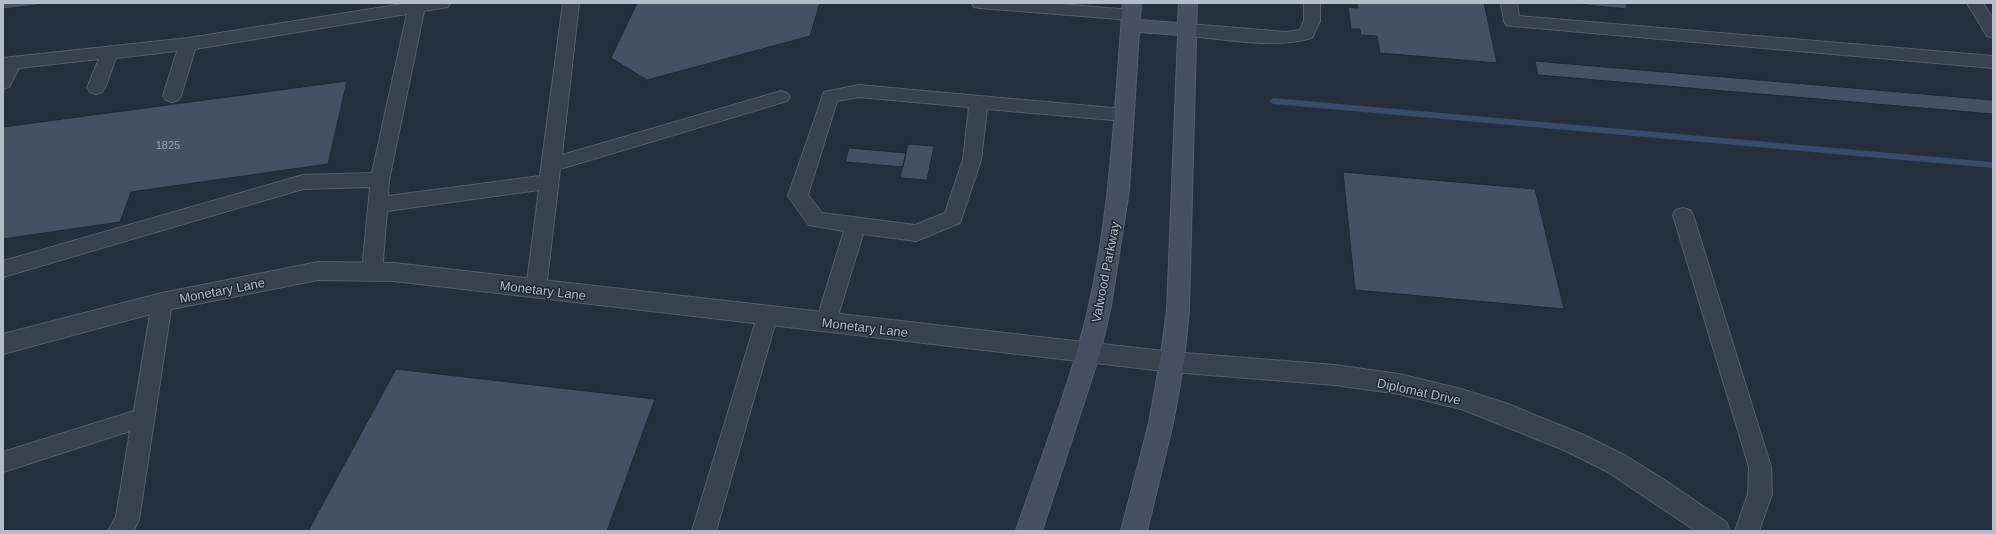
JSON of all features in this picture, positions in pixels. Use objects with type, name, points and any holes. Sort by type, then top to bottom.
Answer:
[{"type":"main road","points":[[1134,531],[1146,487],[1172,362],[1178,310],[1181,258],[1188,3]]},
{"type":"main road","points":[[1131,14],[1188,30]]},
{"type":"main road","name":"Valwood Parkway","points":[[1029,531],[1088,353],[1100,306],[1119,190],[1131,14]]},
{"type":"street","name":"Monetary Lane","points":[[3,344],[162,302],[318,271],[394,272],[767,317],[826,322],[1088,353]]},
{"type":"street","name":"Diplomat Drive","points":[[1088,353],[1172,362],[1342,376],[1399,384],[1461,399],[1499,412],[1568,440],[1617,464],[1654,487],[1717,531]]},
{"type":"lane","points":[[3,83],[8,64],[188,44],[442,3]]},
{"type":"lane","points":[[536,289],[571,3]]},
{"type":"lane","points":[[980,3],[1042,5],[1131,14]]},
{"type":"lane","points":[[1188,30],[1286,38],[1306,34],[1312,21],[1312,3]]},
{"type":"lane","points":[[1509,3],[1512,21],[1993,62]]},
{"type":"lane","points":[[1975,3],[1993,32]]},
{"type":"lane","points":[[372,272],[380,180],[417,7]]},
{"type":"lane","points":[[172,96],[188,44]]},
{"type":"lane","points":[[96,88],[110,52]]},
{"type":"lane","points":[[979,102],[972,160],[953,218],[916,233],[816,220],[798,196],[830,96],[859,91],[1124,115]]},
{"type":"lane","points":[[377,205],[550,173],[781,97]]},
{"type":"lane","points":[[3,269],[303,182],[380,180]]},
{"type":"lane","points":[[1683,215],[1760,467],[1760,494],[1747,531]]},
{"type":"lane","points":[[826,322],[856,225]]},
{"type":"lane","points":[[120,531],[127,520],[162,302]]},
{"type":"lane","points":[[704,531],[767,317]]},
{"type":"lane","points":[[3,462],[144,417]]},
{"type":"building","points":[[3,3],[53,3],[3,9]]},
{"type":"building","points":[[637,3],[820,3],[810,36],[647,80],[611,58]]},
{"type":"building","points":[[1357,3],[1484,3],[1497,63],[1380,53],[1377,36],[1361,35],[1360,29],[1351,29],[1348,7],[1358,8]]},
{"type":"building","points":[[1566,3],[1626,3],[1627,9]]},
{"type":"building","points":[[1535,61],[1993,100],[1993,114],[1538,75]]},
{"type":"building","points":[[347,81],[328,164],[131,192],[120,222],[3,239],[3,127]]},
{"type":"building","points":[[908,144],[934,146],[927,180],[900,178]]},
{"type":"building","points":[[849,148],[906,153],[903,167],[845,162]]},
{"type":"building","points":[[1343,172],[1535,189],[1564,309],[1355,290]]},
{"type":"building","points":[[396,369],[655,399],[607,531],[308,531]]},
{"type":"waterway","points":[[1273,101],[1993,165]]}]
